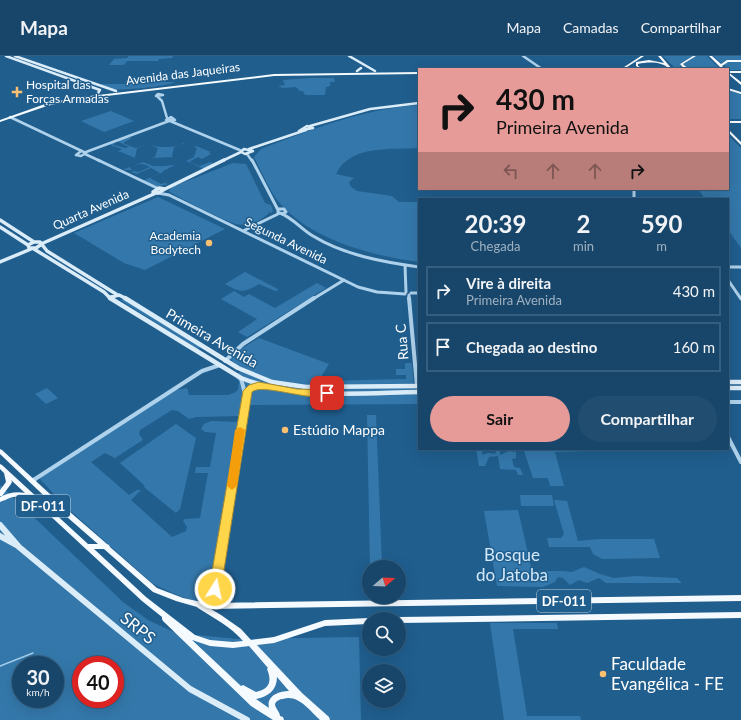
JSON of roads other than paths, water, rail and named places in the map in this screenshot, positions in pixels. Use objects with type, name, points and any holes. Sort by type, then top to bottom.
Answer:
[{"type":"highway","points":[[624,68],[643,56]]},
{"type":"highway","points":[[659,56],[670,68]]},
{"type":"highway","points":[[687,68],[681,64],[695,56]]},
{"type":"highway","points":[[710,56],[723,68]]},
{"type":"highway","points":[[641,68],[636,66],[637,63],[649,61],[668,65]]},
{"type":"highway","points":[[720,66],[726,61],[741,62]]},
{"type":"highway","points":[[729,73],[741,84]]},
{"type":"highway","points":[[732,76],[741,80]]},
{"type":"highway","points":[[729,89],[741,93]]},
{"type":"highway","points":[[729,121],[741,121]]},
{"type":"highway","points":[[729,133],[741,144]]},
{"type":"main road","points":[[6,56],[100,90],[98,93]]},
{"type":"main road","points":[[15,56],[37,63],[47,70],[54,70],[116,91]]},
{"type":"main road","points":[[348,57],[360,61],[368,68]]},
{"type":"main road","points":[[348,57],[360,65],[361,68]]},
{"type":"main road","points":[[19,61],[25,59]]},
{"type":"main road","points":[[356,62],[360,61]]},
{"type":"main road","points":[[30,65],[37,63]]},
{"type":"main road","points":[[357,71],[361,68],[368,68],[376,71]]},
{"type":"main road","name":"Avenida das Jaqueiras","points":[[313,73],[357,71],[389,72]]},
{"type":"main road","points":[[729,72],[741,71]]},
{"type":"main road","name":"Avenida das Jaqueiras","points":[[0,119],[61,99],[253,76],[304,73],[418,72]]},
{"type":"main road","name":"Avenida das Jaqueiras","points":[[253,76],[304,73]]},
{"type":"main road","points":[[70,79],[75,77]]},
{"type":"main road","name":"Avenida das Jaqueiras","points":[[90,96],[98,93],[151,90],[237,78]]},
{"type":"main road","points":[[92,87],[98,86]]},
{"type":"main road","points":[[296,133],[302,129],[370,109],[418,103]]},
{"type":"main road","name":"Avenida das Jaqueiras","points":[[0,119],[9,118],[28,110]]},
{"type":"main road","points":[[233,158],[247,149],[262,146],[311,127]]},
{"type":"main road","points":[[302,129],[306,130]]},
{"type":"main road","points":[[164,189],[233,158],[253,152],[262,146]]},
{"type":"main road","points":[[247,149],[253,152]]},
{"type":"main road","points":[[242,151],[246,154]]},
{"type":"main road","name":"Quarta Avenida","points":[[39,243],[155,191],[164,189]]},
{"type":"main road","points":[[0,220],[39,243],[47,251],[116,294],[111,297],[0,227]]},
{"type":"main road","points":[[0,261],[28,245],[39,243]]},
{"type":"main road","points":[[0,261],[21,252],[33,249],[39,243]]},
{"type":"main road","name":"Primeira Avenida","points":[[116,294],[121,294],[123,297],[225,361],[272,382],[297,386],[418,386]]},
{"type":"main road","name":"Primeira Avenida","points":[[111,297],[111,300],[116,301],[241,378],[259,385],[306,393],[418,392]]},
{"type":"main road","points":[[116,301],[123,297]]},
{"type":"main road","points":[[198,352],[205,349]]},
{"type":"main road","points":[[232,372],[236,371],[238,368]]},
{"type":"main road","points":[[729,382],[741,382]]},
{"type":"main road","points":[[392,386],[389,389],[392,392]]},
{"type":"main road","points":[[729,388],[741,388]]},
{"type":"main road","name":"DF-011","points":[[0,451],[155,590],[169,596],[197,604],[212,606],[741,598]]},
{"type":"main road","name":"DF-011","points":[[0,466],[144,599],[193,637],[210,643],[233,645],[274,640],[325,623],[362,620]]},
{"type":"main road","points":[[0,494],[9,482],[5,471]]},
{"type":"main road","points":[[0,500],[12,494],[20,494],[36,499]]},
{"type":"main road","name":"SRPS","points":[[0,525],[19,547],[190,689],[247,720]]},
{"type":"main road","name":"SRPS","points":[[0,536],[19,547]]},
{"type":"main road","points":[[86,546],[108,548]]},
{"type":"main road","points":[[144,599],[254,703],[281,720]]},
{"type":"main road","points":[[197,604],[223,619],[239,631],[299,696],[326,720]]},
{"type":"main road","name":"DF-011","points":[[406,620],[741,615]]},
{"type":"main road","points":[[230,679],[251,694],[261,695],[268,691],[274,683],[274,677],[270,666]]},
{"type":"main road","points":[[281,720],[273,712],[272,706],[275,698],[279,695],[287,693],[299,696]]},
{"type":"street","points":[[523,56],[541,68]]},
{"type":"street","points":[[537,65],[543,68]]},
{"type":"street","points":[[164,88],[160,90],[171,117],[175,120],[247,149]]},
{"type":"street","points":[[151,90],[156,91],[157,95],[162,101],[168,120],[242,151]]},
{"type":"street","points":[[157,95],[162,94]]},
{"type":"street","points":[[168,120],[171,117]]},
{"type":"street","name":"Segunda Avenida","points":[[9,118],[82,153],[155,191],[166,194],[344,280],[371,291],[408,293]]},
{"type":"street","points":[[82,153],[162,122],[175,120]]},
{"type":"street","points":[[252,159],[253,152]]},
{"type":"street","points":[[246,154],[252,159],[279,212],[314,236],[336,246],[371,258],[399,264],[405,268],[413,266],[418,267]]},
{"type":"street","points":[[164,189],[166,194]]},
{"type":"street","points":[[276,204],[286,212],[288,218]]},
{"type":"street","points":[[243,231],[274,216],[283,209]]},
{"type":"street","points":[[279,212],[286,212]]},
{"type":"street","points":[[729,267],[741,267]]},
{"type":"street","name":"Rua C","points":[[405,268],[418,386]]},
{"type":"street","points":[[218,356],[231,353],[344,280]]},
{"type":"street","points":[[729,282],[741,299]]},
{"type":"street","points":[[729,290],[734,290]]},
{"type":"street","points":[[225,361],[231,353]]},
{"type":"street","points":[[208,368],[211,360]]},
{"type":"street","points":[[32,481],[208,368],[220,365]]},
{"type":"street","points":[[212,606],[245,399],[245,386],[241,378]]},
{"type":"street","points":[[245,399],[250,388],[259,385]]},
{"type":"street","points":[[729,402],[741,402]]},
{"type":"street","points":[[729,439],[741,462]]},
{"type":"waterway","points":[[0,666],[33,653]]},
{"type":"place","name":"Hospital das Forças Armadas","points":[[17,92]]},
{"type":"place","name":"Academia Bodytech","points":[[209,243]]},
{"type":"place","name":"Estúdio Mappa","points":[[285,430]]},
{"type":"place","name":"Faculdade Evangélica - FE","points":[[603,674]]},
{"type":"park label","name":"Bosque do Jatoba","points":[[512,565]]}]
